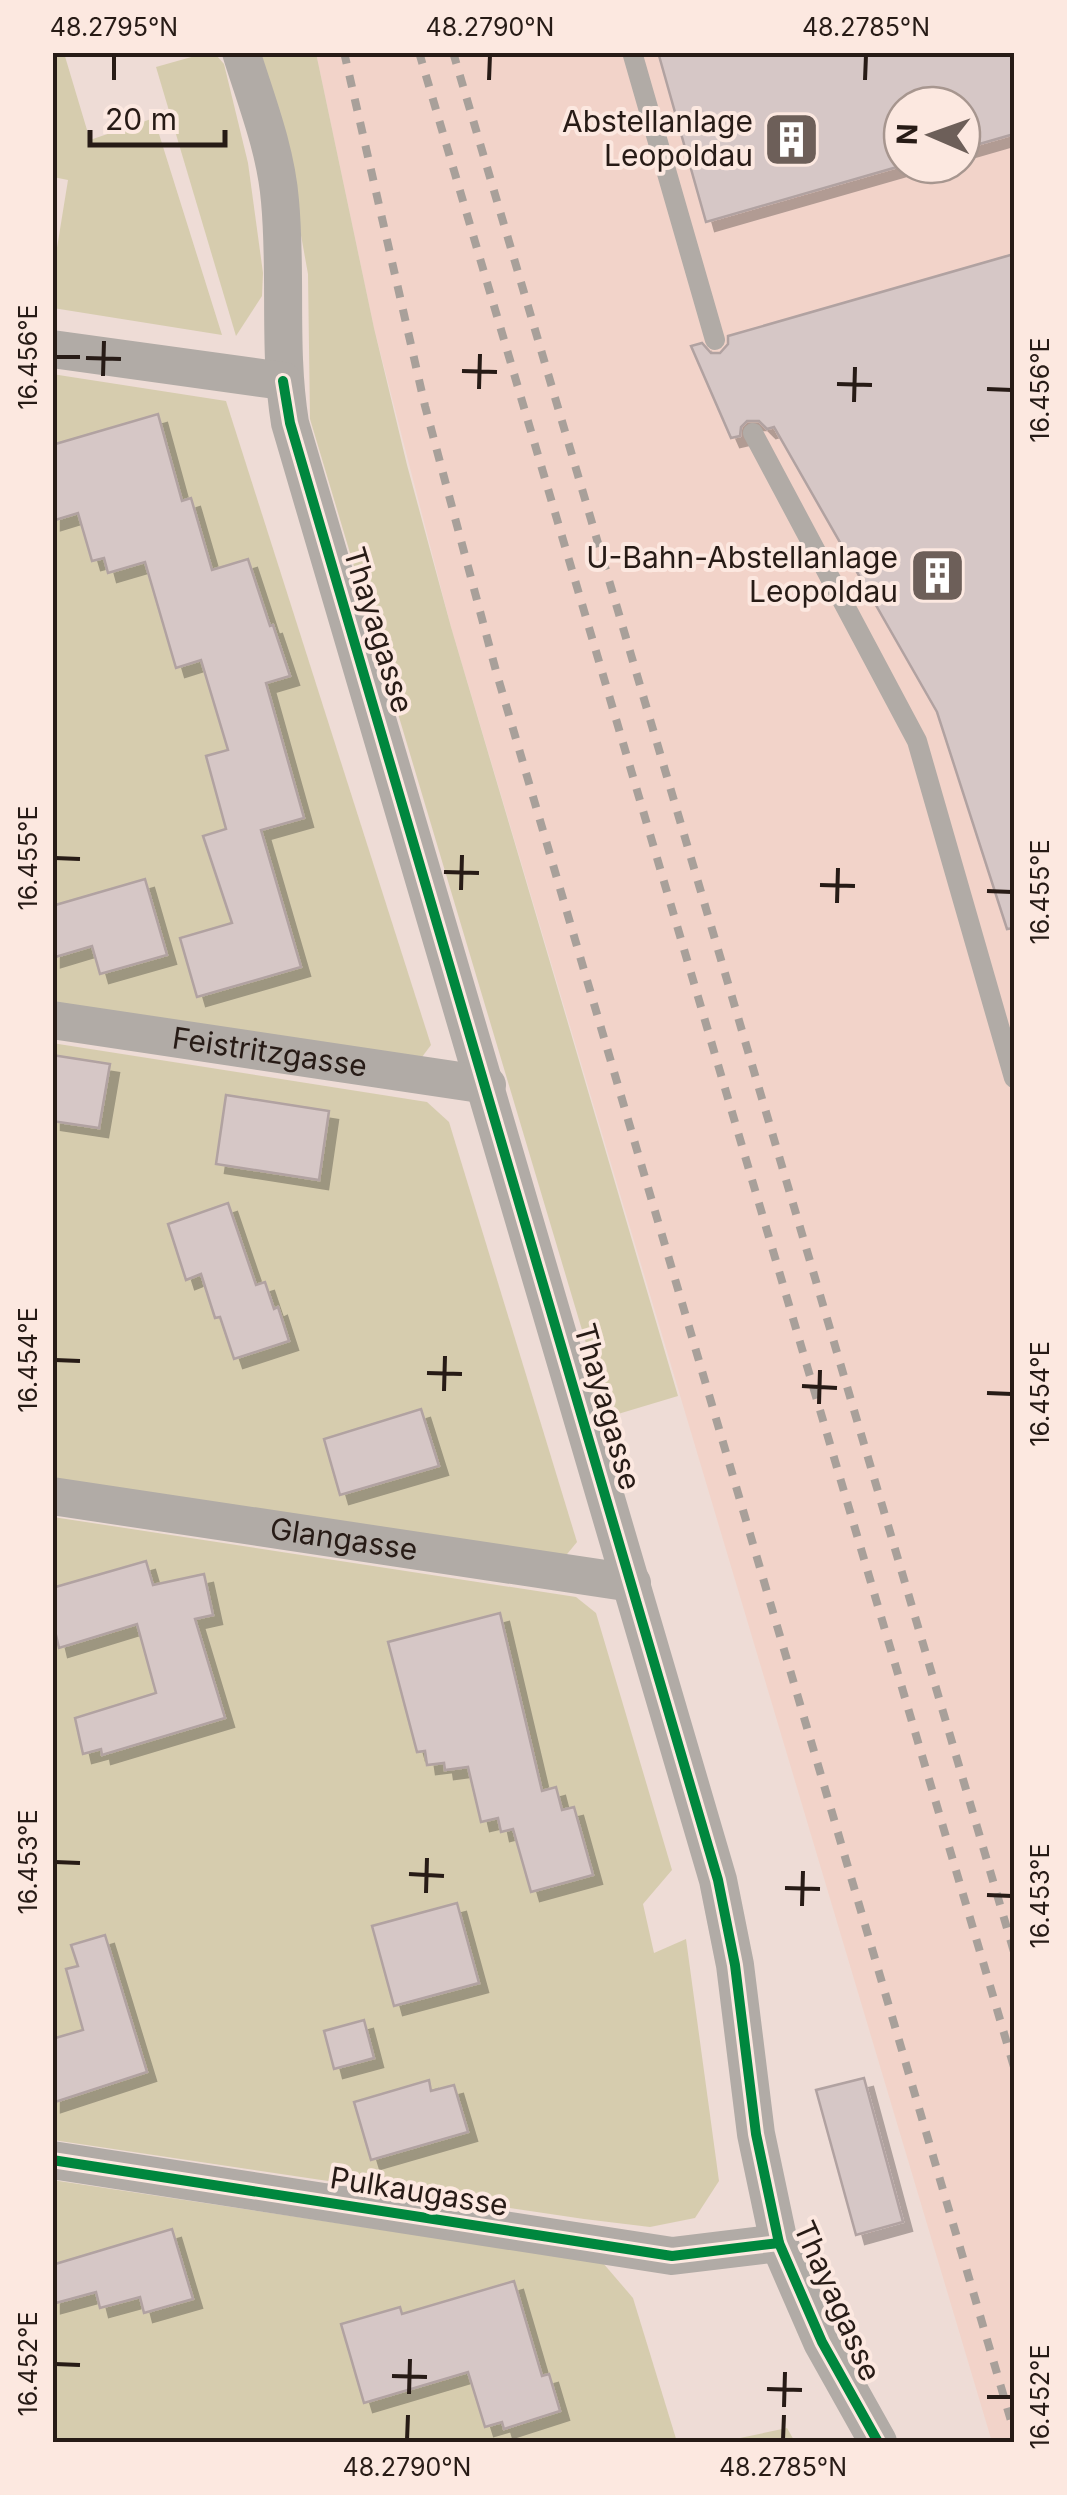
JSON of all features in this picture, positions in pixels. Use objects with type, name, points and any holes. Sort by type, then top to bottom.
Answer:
[{"type":"street","name":"Thayagasse","points":[[241,52],[280,196],[285,277],[284,381],[290,422],[718,1880],[735,1965],[759,2154],[779,2243],[822,2342],[878,2442]]},
{"type":"street","points":[[52,349],[284,381]]},
{"type":"street","name":"Feistritzgasse","points":[[52,1020],[487,1085]]},
{"type":"street","name":"Glangasse","points":[[52,1496],[632,1583]]},
{"type":"street","name":"Pulkaugasse","points":[[52,2160],[672,2256],[779,2243]]},
{"type":"lane","points":[[632,52],[715,340]]},
{"type":"lane","points":[[753,433],[918,740],[1014,1078]]},
{"type":"shaded area","points":[[53,52],[64,53],[90,140],[154,118],[222,335],[53,308],[53,254],[68,180],[53,177]]},
{"type":"shaded area","points":[[261,53],[316,53],[407,465],[451,627],[678,1396],[608,1417],[310,419],[308,274],[281,124]]},
{"type":"shaded area","points":[[316,53],[1014,53],[1014,2442],[992,2442],[451,627],[374,328]]},
{"type":"shaded area","points":[[202,54],[217,56],[224,64],[248,163],[263,273],[262,296],[236,336],[156,67]]},
{"type":"shaded area","points":[[52,374],[226,401],[431,1045],[419,1061],[53,1005]]},
{"type":"shaded area","points":[[52,1043],[427,1102],[449,1122],[577,1542],[563,1559],[53,1481]]},
{"type":"shaded area","points":[[53,1517],[576,1597],[596,1613],[672,1870],[643,1904],[654,1953],[686,1939],[719,2181],[695,2218],[650,2227],[584,2219],[53,2140]]},
{"type":"shaded area","points":[[52,2180],[603,2263],[633,2298],[677,2442],[53,2442]]},
{"type":"shaded area","points":[[787,2428],[795,2442],[721,2442]]},
{"type":"building","name":"Abstellanlage Leopoldau","points":[[658,52],[1014,52],[1014,134],[982,143],[982,85],[882,85],[882,171],[706,222]]},
{"type":"building","name":"U-Bahn-Abstellanlage Leopoldau","points":[[1014,254],[1014,928],[1007,929],[937,712],[774,427],[767,429],[759,421],[747,421],[740,436],[731,438],[691,346],[702,343],[711,353],[720,353],[728,344],[728,336]]},
{"type":"building","points":[[158,414],[182,501],[191,498],[212,570],[248,559],[270,626],[273,625],[290,676],[266,683],[304,818],[261,830],[301,967],[197,997],[180,938],[232,923],[203,836],[226,829],[206,756],[228,750],[201,660],[176,668],[145,562],[108,573],[104,558],[92,561],[78,513],[52,521],[52,445]]},
{"type":"building","points":[[145,879],[167,955],[100,974],[92,946],[52,958],[52,906]]},
{"type":"building","points":[[52,1055],[110,1064],[99,1128],[52,1121]]},
{"type":"building","points":[[226,1095],[329,1111],[319,1180],[216,1164]]},
{"type":"building","points":[[228,1203],[256,1285],[265,1282],[289,1341],[234,1359],[201,1274],[186,1280],[168,1224]]},
{"type":"building","points":[[421,1409],[439,1466],[340,1495],[324,1439]]},
{"type":"building","points":[[146,1561],[153,1585],[204,1574],[213,1615],[195,1619],[225,1718],[102,1755],[101,1749],[83,1754],[75,1718],[156,1693],[137,1624],[59,1648],[52,1618],[52,1588]]},
{"type":"building","points":[[500,1613],[542,1791],[556,1787],[562,1810],[574,1807],[593,1875],[531,1892],[513,1829],[501,1832],[498,1818],[481,1822],[468,1767],[445,1770],[444,1763],[427,1765],[425,1751],[417,1752],[388,1642]]},
{"type":"building","points":[[457,1903],[479,1983],[394,2006],[372,1926]]},
{"type":"building","points":[[105,1935],[147,2072],[52,2103],[52,2039],[83,2030],[66,1969],[78,1966],[71,1945]]},
{"type":"building","points":[[364,2020],[374,2058],[334,2069],[324,2031]]},
{"type":"building","points":[[864,2078],[903,2222],[856,2235],[816,2090]]},
{"type":"building","points":[[429,2080],[431,2091],[454,2085],[468,2132],[371,2160],[354,2102]]},
{"type":"building","points":[[172,2229],[193,2299],[144,2313],[140,2297],[100,2308],[96,2292],[52,2304],[52,2265]]},
{"type":"building","points":[[514,2281],[542,2376],[549,2374],[560,2411],[504,2429],[502,2422],[485,2427],[468,2372],[364,2403],[341,2324],[400,2307],[402,2314]]},
{"type":"railway","points":[[344,52],[425,406],[496,671],[1014,2431]]},
{"type":"railway","points":[[419,52],[1014,2067]]},
{"type":"railway","points":[[453,52],[1014,1952]]},
{"type":"cycle path","points":[[283,381],[290,423],[718,1880],[735,1965],[756,2134],[779,2243],[822,2342],[878,2442]]},
{"type":"cycle path","points":[[52,2160],[672,2256],[779,2243]]},
{"type":"place","name":"Abstellanlage Leopoldau","points":[[792,139]]},
{"type":"place","name":"U-Bahn-Abstellanlage Leopoldau","points":[[937,575]]}]
